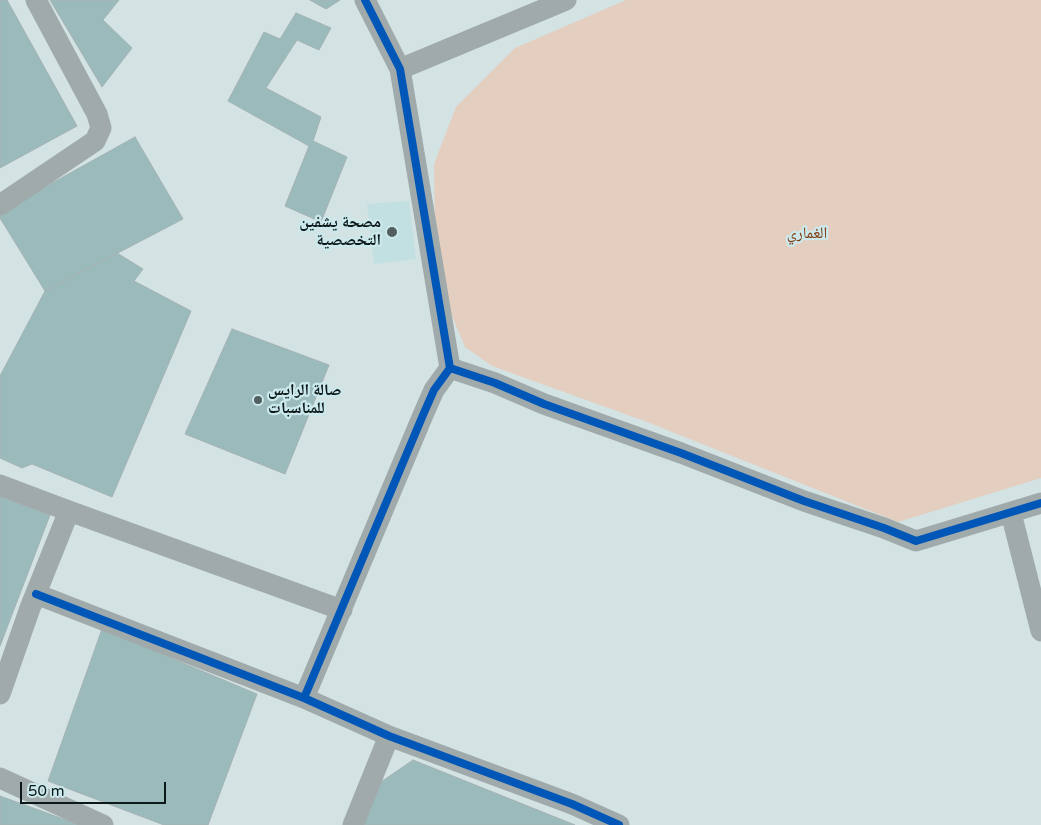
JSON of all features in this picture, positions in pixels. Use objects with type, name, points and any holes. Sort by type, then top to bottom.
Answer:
[{"type":"street","points":[[0,205],[95,141],[101,128],[97,114],[36,0]]},
{"type":"street","points":[[304,698],[434,390],[450,368],[400,69],[365,0]]},
{"type":"street","points":[[400,69],[566,0]]},
{"type":"street","points":[[450,368],[681,453],[804,502],[884,528],[916,541],[1041,503]]},
{"type":"street","points":[[0,484],[342,610]]},
{"type":"street","points":[[0,694],[36,594],[69,511]]},
{"type":"street","points":[[1011,513],[1041,631]]},
{"type":"street","points":[[36,594],[304,698],[389,736],[572,804],[618,825]]},
{"type":"street","points":[[353,825],[389,736]]},
{"type":"street","points":[[0,778],[103,825]]},
{"type":"shaded area","name":"مصحة يشفين التخصصية","points":[[409,201],[416,259],[374,264],[367,204]]},
{"type":"green space","name":"الغماري","points":[[626,0],[1041,0],[1041,478],[898,522],[647,422],[492,366],[465,347],[450,311],[435,235],[434,164],[456,107],[515,48]]},
{"type":"building","points":[[0,0],[7,0],[77,126],[0,168]]},
{"type":"building","points":[[50,0],[119,0],[103,20],[132,48],[102,87]]},
{"type":"building","points":[[310,0],[340,0],[326,9]]},
{"type":"building","points":[[296,13],[331,28],[319,50],[297,40],[266,88],[321,117],[313,141],[347,157],[321,222],[285,206],[309,146],[228,101],[264,32],[280,39]]},
{"type":"building","points":[[135,137],[183,219],[45,291],[0,218],[0,212]]},
{"type":"building","points":[[117,253],[143,269],[134,281],[191,311],[112,497],[32,464],[22,468],[0,458],[0,376],[45,291]]},
{"type":"building","name":"صالة الرايس للمناسبات","points":[[232,329],[329,365],[285,474],[185,434]]},
{"type":"building","points":[[0,496],[50,515],[0,646]]},
{"type":"building","points":[[102,629],[257,694],[208,825],[164,825],[48,781]]},
{"type":"building","points":[[413,760],[575,825],[364,825],[378,784]]},
{"type":"building","points":[[0,796],[80,825],[0,825]]},
{"type":"cycle path","points":[[304,698],[434,390],[450,368],[400,69],[365,0]]},
{"type":"cycle path","points":[[450,368],[495,383],[544,404],[916,541],[1041,503]]},
{"type":"cycle path","points":[[36,594],[304,698],[389,736],[572,804],[619,825]]},
{"type":"place","name":"مصحة يشفين التخصصية","points":[[392,232]]},
{"type":"place","name":"صالة الرايس للمناسبات","points":[[258,400]]}]
